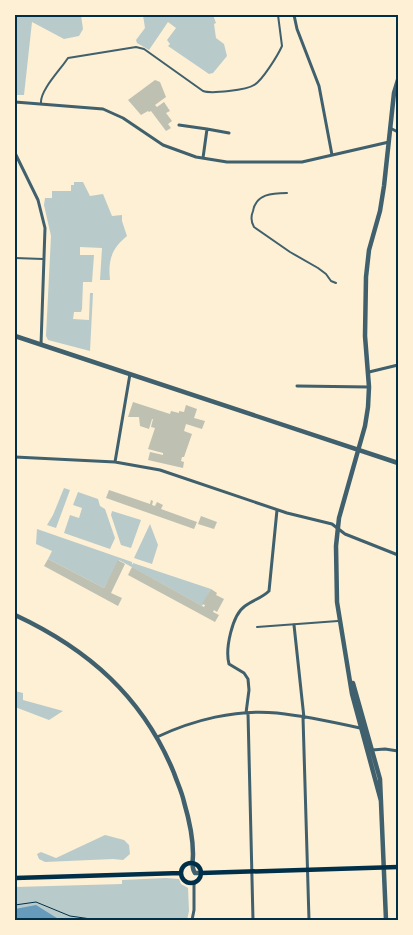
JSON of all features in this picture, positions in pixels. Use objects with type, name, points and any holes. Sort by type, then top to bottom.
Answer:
[{"type":"main road","points":[[193,864],[198,867],[201,873],[198,880],[194,883],[185,881],[181,873],[186,865],[193,864]]},
{"type":"main road","points":[[201,873],[398,867]]},
{"type":"main road","points":[[15,878],[181,873]]},
{"type":"street","points":[[294,15],[297,29],[319,86],[332,155]]},
{"type":"street","points":[[370,751],[360,728],[352,694],[336,584],[336,546],[338,529],[365,426],[369,386],[365,336],[366,277],[369,250],[380,211],[394,93],[398,80]]},
{"type":"street","points":[[15,102],[103,108],[123,118],[163,145],[203,158],[227,162],[302,162],[389,142]]},
{"type":"street","points":[[179,125],[229,133]]},
{"type":"street","points":[[390,128],[398,132]]},
{"type":"street","points":[[203,158],[207,129]]},
{"type":"street","points":[[15,153],[38,200],[45,228],[41,345]]},
{"type":"street","points":[[15,336],[398,462]]},
{"type":"street","points":[[369,372],[398,365]]},
{"type":"street","points":[[115,462],[130,374]]},
{"type":"street","points":[[297,386],[369,386]]},
{"type":"street","points":[[15,457],[115,462],[160,470],[277,510],[332,524],[345,534],[398,555]]},
{"type":"street","points":[[254,920],[247,713],[249,682],[244,673],[229,664],[228,654],[232,626],[238,612],[244,606],[269,591],[277,510]]},
{"type":"street","points":[[15,615],[54,635],[92,661],[127,696],[157,737],[184,799],[193,845],[193,864]]},
{"type":"street","points":[[294,625],[304,718],[309,920]]},
{"type":"street","points":[[350,674],[381,802],[386,920]]},
{"type":"street","points":[[157,737],[210,718],[247,713],[276,713],[360,728]]},
{"type":"street","points":[[370,751],[385,749],[398,752]]},
{"type":"street","points":[[192,920],[194,883]]},
{"type":"lane","points":[[41,103],[40,100],[46,88],[68,58],[136,46],[144,49],[203,91],[212,93],[253,86],[259,81],[282,46],[278,15]]},
{"type":"lane","points":[[287,193],[271,194],[259,198],[253,209],[252,224],[290,252],[318,268],[331,281],[336,283]]},
{"type":"lane","points":[[15,258],[45,259]]},
{"type":"lane","points":[[257,627],[341,621]]},
{"type":"path","points":[[15,905],[36,902],[70,916],[98,920]]},
{"type":"shaded area","points":[[15,15],[81,15],[83,29],[79,36],[64,39],[32,22],[24,95],[15,95]]},
{"type":"shaded area","points":[[143,15],[213,15],[216,23],[214,24],[216,38],[224,44],[227,56],[213,73],[209,74],[168,46],[170,44],[167,40],[176,28],[168,22],[149,50],[137,43],[136,40],[145,28]]},
{"type":"shaded area","points":[[74,182],[83,182],[90,196],[103,194],[112,216],[122,215],[127,236],[117,246],[110,261],[110,280],[100,280],[102,248],[80,247],[80,255],[94,255],[92,282],[83,282],[82,309],[81,312],[74,312],[73,319],[89,320],[90,293],[93,293],[90,351],[48,340],[46,336],[51,236],[44,205],[45,198],[52,198],[52,191],[71,191],[71,185],[74,185]]},
{"type":"shaded area","points":[[64,488],[70,490],[56,528],[47,525]]},
{"type":"shaded area","points":[[78,492],[98,499],[100,506],[105,509],[115,538],[110,549],[64,533],[70,515],[79,518],[82,508],[73,505]]},
{"type":"shaded area","points":[[112,511],[141,520],[131,548],[121,545],[111,515]]},
{"type":"shaded area","points":[[150,524],[158,545],[152,564],[134,558]]},
{"type":"shaded area","points":[[37,529],[132,562],[132,565],[133,563],[211,589],[202,606],[119,560],[104,588],[48,559],[52,551],[36,544]]},
{"type":"shaded area","points":[[15,691],[23,693],[23,700],[63,711],[49,720],[15,707]]},
{"type":"shaded area","points":[[105,835],[124,840],[129,845],[130,854],[123,860],[45,862],[39,859],[37,854],[41,852],[56,858]]},
{"type":"shaded area","points":[[179,879],[181,884],[188,888],[189,911],[187,920],[15,920],[15,887],[122,884],[122,880]]},
{"type":"water","points":[[36,905],[60,920],[15,920],[15,909]]},
{"type":"building","points":[[155,80],[160,82],[166,97],[155,105],[157,107],[164,102],[170,111],[166,113],[172,121],[168,124],[171,128],[166,131],[151,111],[141,115],[128,100]]},
{"type":"building","points":[[133,402],[170,414],[171,411],[184,412],[186,405],[197,409],[194,418],[205,421],[202,429],[186,424],[184,431],[192,434],[184,457],[182,457],[181,461],[184,462],[183,468],[148,460],[150,452],[163,455],[163,453],[148,449],[155,428],[151,427],[153,419],[149,429],[140,426],[139,417],[128,417]]},
{"type":"building","points":[[109,490],[150,504],[151,500],[153,501],[152,505],[155,506],[157,502],[163,505],[161,509],[197,522],[194,529],[106,498]]},
{"type":"building","points":[[201,516],[217,522],[214,529],[198,524]]},
{"type":"building","points":[[48,559],[104,588],[118,560],[125,564],[111,593],[122,598],[118,606],[44,566]]},
{"type":"building","points":[[132,567],[204,607],[205,605],[202,604],[211,589],[217,593],[216,595],[224,599],[217,612],[214,610],[213,612],[219,615],[215,622],[128,575]]}]
